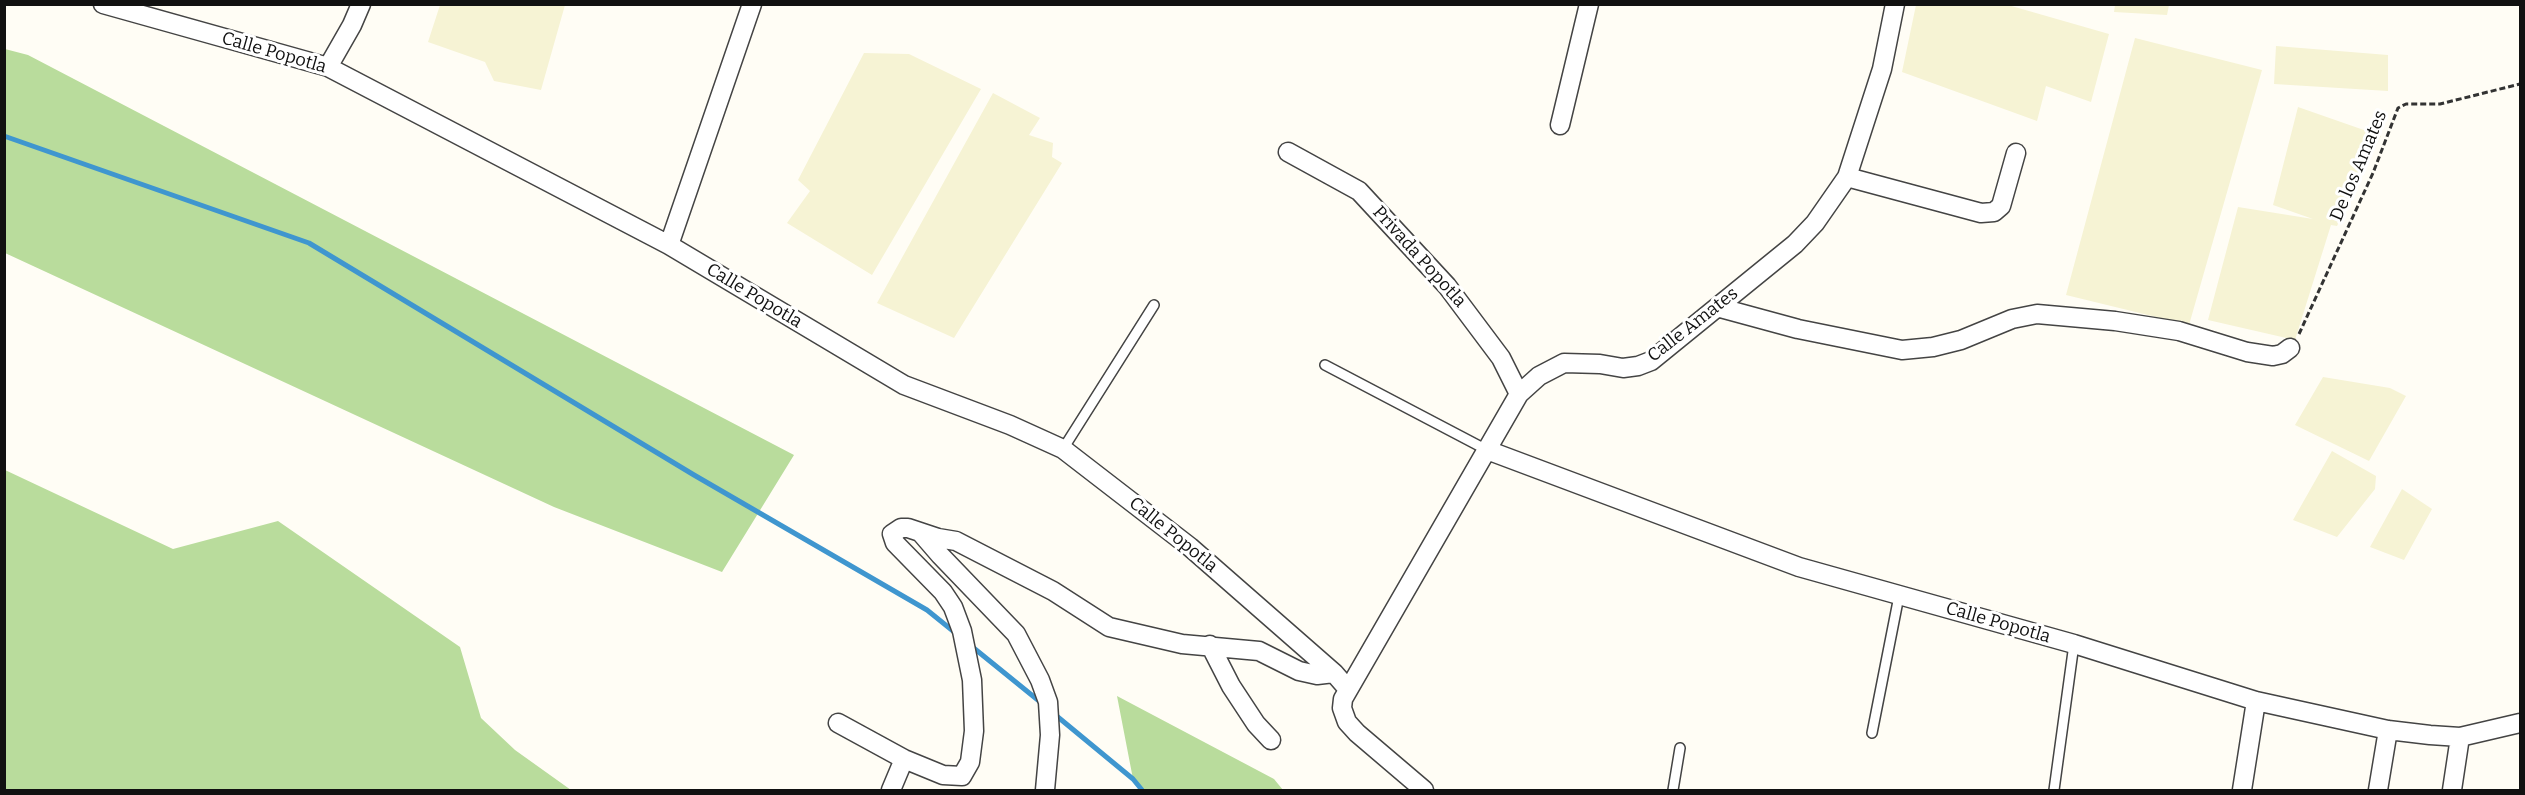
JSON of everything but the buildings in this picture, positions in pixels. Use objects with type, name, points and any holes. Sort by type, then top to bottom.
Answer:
[{"type":"street","name":"Calle Popotla","points":[[103,4],[328,67],[669,245],[904,385],[1010,425],[1063,448],[1190,547],[1347,688]]},
{"type":"street","points":[[328,67],[361,4]]},
{"type":"street","points":[[669,245],[752,4]]},
{"type":"street","points":[[1560,125],[1589,4]]},
{"type":"street","name":"Calle Amates","points":[[1425,790],[1357,733],[1347,722],[1342,708],[1347,688],[1519,394],[1539,376],[1564,363],[1600,363],[1623,368],[1651,361],[1795,244],[1815,223],[1847,177],[1882,69],[1895,4]]},
{"type":"street","name":"Privada Popotla","points":[[1288,152],[1359,191],[1447,286],[1501,358],[1519,394]]},
{"type":"street","points":[[1847,177],[1981,213],[1994,212],[2001,206],[2016,153]]},
{"type":"street","points":[[1717,307],[1798,328],[1902,350],[1933,347],[1961,340],[2012,319],[2037,314],[2115,321],[2180,331],[2247,352],[2273,356],[2282,354],[2290,348]]},
{"type":"street","name":"Calle Popotla","points":[[1487,450],[1799,567],[2074,644],[2256,700],[2388,729],[2460,737],[2520,723]]},
{"type":"street","points":[[838,723],[904,759],[943,775],[962,776],[973,752],[972,680],[962,631],[953,607],[943,592],[904,554],[892,537],[896,529],[901,528],[956,541],[1053,591],[1108,627],[1182,644],[1259,651],[1299,671],[1317,675],[1334,674]]},
{"type":"street","points":[[921,533],[1016,634],[1040,680],[1048,702],[1050,735],[1045,790]]},
{"type":"street","points":[[1210,645],[1256,724],[1271,741]]},
{"type":"street","points":[[2242,790],[2256,700]]},
{"type":"street","points":[[2378,790],[2388,729]]},
{"type":"street","points":[[2452,790],[2460,737]]},
{"type":"street","points":[[891,790],[904,759]]},
{"type":"lane","points":[[1063,448],[1154,304]]},
{"type":"lane","points":[[1325,365],[1487,450]]},
{"type":"lane","points":[[1872,733],[1899,596]]},
{"type":"lane","points":[[2055,790],[2074,644]]},
{"type":"lane","points":[[1673,790],[1680,748]]},
{"type":"path","name":"De los Amates","points":[[2290,348],[2298,337],[2373,173],[2398,108],[2406,104],[2440,104],[2520,84]]},
{"type":"shaded area","points":[[2115,4],[2169,5],[2167,15],[2114,12]]},
{"type":"shaded area","points":[[440,5],[565,5],[541,90],[494,81],[485,62],[428,42]]},
{"type":"shaded area","points":[[1916,5],[2008,5],[2109,34],[2091,102],[2046,86],[2037,121],[1902,72]]},
{"type":"shaded area","points":[[2135,38],[2262,70],[2189,325],[2066,295]]},
{"type":"shaded area","points":[[2276,46],[2388,55],[2388,91],[2274,84]]},
{"type":"shaded area","points":[[864,53],[909,54],[981,89],[872,275],[787,223],[810,191],[798,180]]},
{"type":"shaded area","points":[[993,93],[1040,118],[1029,135],[1053,143],[1052,157],[1062,163],[954,338],[877,303]]},
{"type":"shaded area","points":[[2298,107],[2381,136],[2337,226],[2331,225],[2295,340],[2208,320],[2238,207],[2313,219],[2273,205]]},
{"type":"shaded area","points":[[2323,377],[2390,388],[2406,396],[2369,461],[2295,425]]},
{"type":"shaded area","points":[[2332,451],[2376,476],[2375,489],[2337,537],[2293,520]]},
{"type":"shaded area","points":[[2402,489],[2432,509],[2404,560],[2370,547]]},
{"type":"green space","points":[[5,49],[28,55],[794,455],[722,572],[554,507],[5,253]]},
{"type":"green space","points":[[5,470],[173,549],[278,521],[460,647],[481,718],[515,750],[571,790],[5,790]]},
{"type":"green space","points":[[1117,696],[1274,779],[1283,790],[1144,790],[1133,779]]},
{"type":"waterway","points":[[4,136],[309,243],[694,475],[927,610],[958,635]]},
{"type":"waterway","points":[[970,645],[1044,705]]},
{"type":"waterway","points":[[1053,713],[1133,779],[1142,790]]}]
